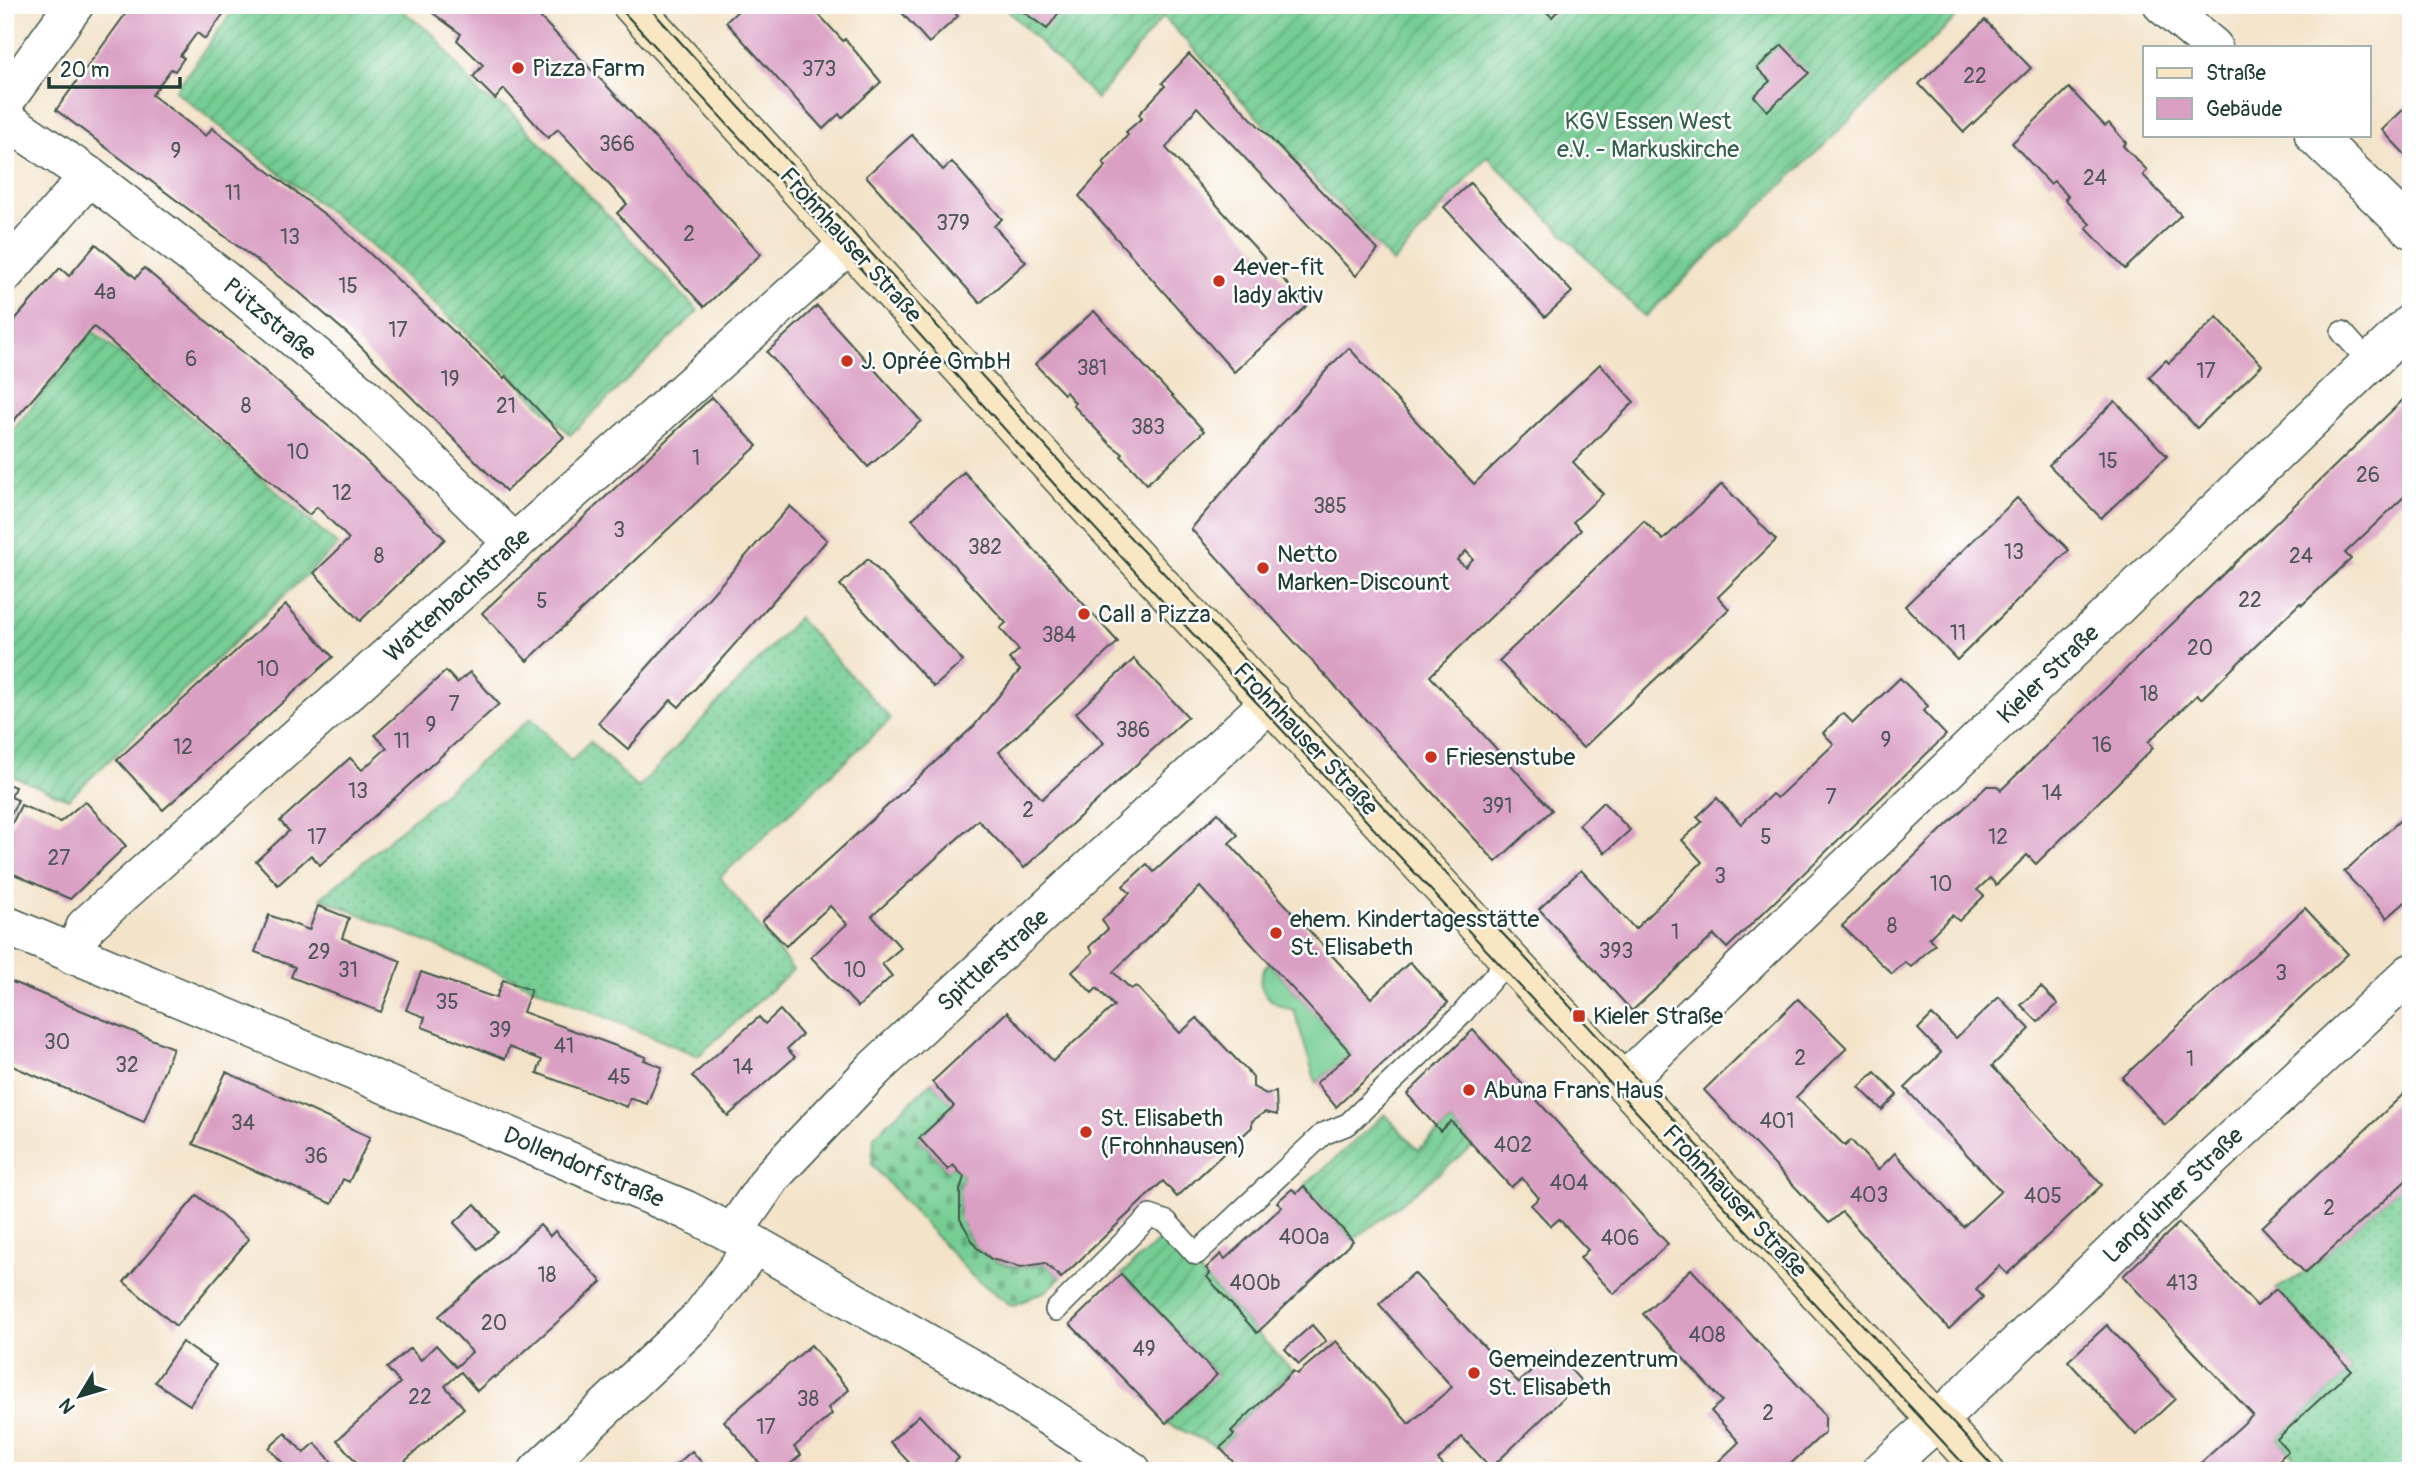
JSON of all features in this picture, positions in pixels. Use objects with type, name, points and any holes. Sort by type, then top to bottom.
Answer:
[{"type":"main road","name":"Frohnhauser Straße","points":[[642,9],[1071,488],[1984,1471]]},
{"type":"street","points":[[5,101],[74,5]]},
{"type":"street","points":[[2163,5],[2212,46]]},
{"type":"street","name":"Pützstraße","points":[[5,119],[89,176],[223,279],[366,398],[514,544]]},
{"type":"street","points":[[2315,136],[2411,229]]},
{"type":"street","points":[[5,272],[89,176]]},
{"type":"street","name":"Wattenbachstraße","points":[[73,955],[86,926],[850,243]]},
{"type":"street","name":"Kieler Straße","points":[[1624,1082],[2411,323]]},
{"type":"street","name":"Spittlerstraße","points":[[538,1471],[699,1318],[744,1240],[773,1175],[875,1068],[1271,701]]},
{"type":"street","name":"Dollendorfstraße","points":[[5,925],[673,1205],[744,1240],[1002,1386],[1132,1471]]},
{"type":"street","name":"Langfuhrer Straße","points":[[1881,1471],[2411,974]]},
{"type":"lane","points":[[2342,331],[2370,363]]},
{"type":"lane","points":[[1056,1310],[1150,1216],[1167,1222],[1196,1255],[1323,1133],[1348,1124],[1460,1016],[1510,958]]},
{"type":"green space","points":[[237,5],[394,5],[434,35],[481,96],[507,108],[698,311],[570,435],[489,354],[366,241],[175,91]]},
{"type":"green space","name":"KGV Essen West e.V. - Markuskirche","points":[[1002,5],[1969,5],[1645,317],[1487,156],[1393,263],[1163,16],[1097,99]]},
{"type":"green space","points":[[93,331],[338,545],[68,799],[5,773],[5,440]]},
{"type":"green space","points":[[798,618],[891,719],[720,877],[793,970],[698,1056],[321,898],[531,718],[571,761],[590,741],[638,788]]},
{"type":"green space","points":[[1269,963],[1351,1053],[1316,1083],[1294,1010],[1270,999],[1261,986],[1263,971]]},
{"type":"green space","points":[[932,1082],[954,1106],[919,1138],[947,1170],[953,1165],[964,1177],[960,1197],[961,1216],[967,1233],[976,1247],[990,1258],[1006,1265],[1025,1267],[1045,1263],[1061,1278],[1046,1291],[1012,1306],[972,1276],[872,1165],[874,1136]]},
{"type":"green space","points":[[1385,1114],[1418,1150],[1451,1121],[1474,1146],[1353,1241],[1304,1186]]},
{"type":"green space","points":[[2411,1176],[2411,1471],[2307,1471],[2277,1439],[2351,1370],[2276,1289],[2305,1273]]},
{"type":"green space","points":[[1165,1236],[1293,1371],[1231,1430],[1234,1435],[1220,1448],[1166,1423],[1217,1375],[1121,1274]]},
{"type":"building","points":[[132,5],[230,5],[205,39],[197,33],[180,56],[184,58],[175,71],[171,69],[152,95],[206,136],[212,128],[341,227],[504,378],[506,376],[564,437],[506,491],[349,335],[299,292],[56,110]]},
{"type":"building","points":[[422,5],[528,5],[606,85],[761,254],[704,307],[617,213],[627,204],[558,129],[548,138],[504,89],[495,99],[473,77],[483,65],[457,40],[461,34]]},
{"type":"building","points":[[740,5],[815,5],[812,7],[843,41],[845,39],[881,82],[842,118],[839,114],[823,129],[726,22],[742,7]]},
{"type":"building","points":[[895,5],[948,5],[958,16],[929,43]]},
{"type":"building","points":[[1020,5],[1064,5],[1047,29],[1018,8]]},
{"type":"building","points":[[1539,5],[1563,5],[1552,17]]},
{"type":"building","points":[[1985,20],[2031,68],[1964,132],[1919,84]]},
{"type":"building","points":[[1782,45],[1809,73],[1767,111],[1754,96],[1770,81],[1757,68]]},
{"type":"building","points":[[1189,54],[1378,250],[1356,276],[1197,107],[1166,148],[1307,306],[1234,372],[1079,196],[1106,166],[1103,163],[1128,135],[1126,132],[1142,118],[1139,114],[1165,86],[1162,83]]},
{"type":"building","points":[[2069,88],[2105,126],[2109,123],[2126,143],[2123,146],[2147,170],[2143,175],[2181,215],[2125,269],[2086,228],[2090,224],[2065,199],[2068,196],[2054,181],[2050,184],[2012,143]]},
{"type":"building","points":[[2411,102],[2411,161],[2382,130]]},
{"type":"building","points":[[912,135],[943,170],[952,162],[1002,219],[994,226],[1026,262],[980,303],[866,176]]},
{"type":"building","points":[[1470,183],[1572,292],[1545,317],[1444,207]]},
{"type":"building","points":[[96,244],[136,278],[144,268],[350,445],[445,539],[360,621],[314,573],[349,539],[317,507],[309,515],[94,327],[5,431],[5,331],[60,268],[69,276]]},
{"type":"building","points":[[817,306],[921,421],[868,467],[767,352]]},
{"type":"building","points":[[1094,311],[1204,431],[1147,484],[1121,456],[1123,454],[1073,405],[1075,403],[1066,392],[1064,394],[1035,364]]},
{"type":"building","points":[[2217,317],[2262,365],[2197,428],[2149,377],[2166,360],[2169,363]]},
{"type":"building","points":[[1349,348],[1474,484],[1600,364],[1634,402],[1573,462],[1603,494],[1573,522],[1581,530],[1430,676],[1552,810],[1496,862],[1191,529],[1330,366]],"holes":[[[1466,551],[1473,559],[1465,567],[1457,560]]]},
{"type":"building","points":[[2411,392],[2411,490],[2345,553],[2351,559],[2302,605],[2300,603],[2201,699],[2197,695],[2148,742],[2153,748],[2036,864],[2027,855],[1996,885],[1990,878],[1977,890],[1984,896],[1959,921],[1952,915],[1929,938],[1935,944],[1911,967],[1905,962],[1892,974],[1842,926],[1987,786],[1998,786],[2001,790]]},
{"type":"building","points":[[712,397],[757,446],[527,661],[482,613]]},
{"type":"building","points":[[2115,401],[2167,456],[2101,518],[2049,465]]},
{"type":"building","points":[[964,472],[1118,642],[999,752],[1042,799],[1104,743],[1076,713],[1134,659],[1188,717],[1024,868],[978,820],[872,916],[901,948],[882,964],[892,976],[858,1007],[811,957],[847,924],[830,906],[786,946],[762,921],[974,726],[1020,670],[1009,659],[1019,650],[1000,628],[1006,623],[912,519]]},
{"type":"building","points":[[1722,484],[1776,540],[1718,597],[1729,609],[1583,748],[1499,661],[1644,521],[1663,540]]},
{"type":"building","points":[[2017,498],[2069,550],[1957,660],[1905,606]]},
{"type":"building","points":[[790,506],[827,540],[679,707],[671,700],[628,749],[598,723]]},
{"type":"building","points":[[868,559],[963,661],[934,687],[840,585]]},
{"type":"building","points":[[286,605],[333,657],[163,810],[117,760]]},
{"type":"building","points":[[446,671],[457,683],[470,672],[499,704],[320,865],[311,855],[278,885],[256,861],[289,831],[280,821],[350,758],[362,770],[387,748],[375,735]]},
{"type":"building","points":[[1900,678],[1928,706],[1923,711],[1946,735],[1727,948],[1714,935],[1632,1011],[1539,909],[1581,870],[1635,929],[1702,862],[1682,840],[1702,822],[1697,817],[1717,798],[1741,824],[1772,794],[1777,798],[1834,744],[1823,733],[1843,713],[1853,723]]},
{"type":"building","points":[[5,783],[15,787],[11,797],[18,800],[5,826]]},
{"type":"building","points":[[85,801],[126,846],[70,899],[5,870],[5,838],[21,805],[60,822]]},
{"type":"building","points":[[1603,802],[1630,830],[1605,853],[1579,825]]},
{"type":"building","points":[[2411,810],[2411,897],[2387,918],[2344,872]]},
{"type":"building","name":"St. Elisabeth (Frohnhausen)","points":[[1218,813],[1238,835],[1229,843],[1371,998],[1410,962],[1448,1003],[1336,1107],[1316,1083],[1351,1053],[1200,887],[1113,972],[1131,989],[1136,986],[1180,1033],[1197,1018],[1253,1077],[1253,1087],[1266,1094],[1276,1092],[1277,1115],[1265,1112],[1252,1121],[1252,1127],[1177,1197],[1163,1181],[1061,1278],[1045,1263],[1021,1267],[991,1259],[976,1247],[960,1219],[960,1190],[964,1177],[953,1165],[948,1170],[919,1138],[954,1106],[932,1082],[1007,1012],[1053,1061],[1114,1006],[1097,988],[1092,993],[1072,972],[1093,952],[1089,947],[1108,929],[1102,920],[1130,893],[1123,886],[1147,864],[1154,872]]},
{"type":"building","points":[[318,906],[349,918],[342,938],[401,961],[381,1012],[291,977],[295,967],[255,952],[269,915],[309,930]]},
{"type":"building","points":[[2305,908],[2348,954],[2165,1125],[2122,1078]]},
{"type":"building","points":[[421,972],[496,998],[503,980],[531,990],[523,1012],[646,1057],[644,1060],[662,1067],[647,1104],[630,1098],[627,1107],[537,1073],[542,1060],[509,1047],[505,1059],[422,1027],[425,1017],[406,1010]]},
{"type":"building","points":[[5,979],[173,1048],[144,1122],[5,1063],[9,1054],[5,1052]]},
{"type":"building","points":[[2041,987],[2058,1004],[2038,1022],[2021,1005]]},
{"type":"building","points":[[1999,997],[2030,1029],[1992,1066],[2102,1185],[2007,1274],[1999,1266],[1976,1289],[1983,1297],[1949,1329],[1842,1212],[1829,1223],[1704,1090],[1798,999],[1847,1048],[1796,1097],[1845,1146],[1851,1140],[1878,1170],[1895,1153],[1963,1227],[2001,1191],[1905,1088],[1941,1053],[1918,1029],[1932,1015],[1956,1038]]},
{"type":"building","points":[[780,1010],[802,1035],[787,1049],[795,1057],[728,1116],[692,1076],[759,1017],[765,1024]]},
{"type":"building","points":[[1473,1030],[1668,1244],[1614,1294],[1580,1258],[1588,1250],[1559,1219],[1551,1226],[1531,1205],[1539,1198],[1522,1178],[1511,1187],[1451,1121],[1440,1131],[1407,1094]]},
{"type":"building","points":[[226,1072],[370,1137],[349,1182],[343,1179],[332,1204],[193,1144]]},
{"type":"building","points":[[1875,1072],[1897,1095],[1882,1110],[1859,1087]]},
{"type":"building","points":[[2411,1087],[2411,1176],[2305,1273],[2262,1227]]},
{"type":"building","points":[[1304,1186],[1353,1241],[1257,1333],[1207,1277],[1210,1273],[1206,1268],[1221,1254],[1225,1259],[1282,1207],[1277,1202],[1292,1189],[1297,1193]]},
{"type":"building","points":[[197,1195],[249,1239],[176,1326],[124,1282]]},
{"type":"building","points":[[475,1204],[498,1232],[478,1249],[454,1223]]},
{"type":"building","points":[[2179,1223],[2257,1306],[2276,1289],[2351,1370],[2277,1439],[2288,1451],[2280,1459],[2292,1471],[2192,1471],[2253,1415],[2123,1276]]},
{"type":"building","points":[[540,1225],[550,1236],[555,1231],[602,1282],[477,1391],[461,1372],[445,1386],[464,1408],[394,1471],[364,1471],[337,1440],[400,1383],[387,1368],[410,1348],[421,1360],[436,1345],[456,1367],[472,1352],[439,1316]]},
{"type":"building","points":[[1691,1269],[1825,1415],[1825,1432],[1783,1471],[1723,1471],[1716,1464],[1739,1442],[1711,1411],[1722,1401],[1643,1314]]},
{"type":"building","name":"Gemeindezentrum St. Elisabeth","points":[[1414,1273],[1519,1383],[1552,1349],[1581,1381],[1491,1468],[1462,1437],[1438,1460],[1449,1471],[1242,1471],[1220,1448],[1234,1435],[1231,1431],[1293,1371],[1297,1374],[1336,1341],[1409,1424],[1452,1387],[1379,1304]]},
{"type":"building","points":[[1121,1274],[1217,1375],[1166,1423],[1070,1324]]},
{"type":"building","points":[[1312,1325],[1326,1341],[1299,1364],[1285,1349]]},
{"type":"building","points":[[2107,1325],[2175,1399],[2136,1435],[2068,1361]]},
{"type":"building","points":[[182,1342],[216,1365],[190,1405],[155,1382]]},
{"type":"building","points":[[811,1345],[849,1390],[828,1408],[832,1414],[794,1447],[801,1455],[782,1471],[766,1471],[724,1421]]},
{"type":"building","points":[[919,1415],[959,1458],[946,1471],[917,1471],[890,1442]]},
{"type":"building","points":[[285,1433],[304,1453],[315,1443],[340,1471],[290,1471],[269,1448]]},
{"type":"building","points":[[692,1451],[709,1471],[669,1471]]},
{"type":"tram line","points":[[617,5],[850,257],[1064,495],[1970,1471]]},
{"type":"tram line","points":[[647,5],[1079,483],[1519,951],[1997,1471]]},
{"type":"place","name":"Pizza Farm","points":[[518,68]]},
{"type":"place","name":"4ever-fit lady aktiv","points":[[1219,281]]},
{"type":"place","name":"J. Oprée GmbH","points":[[847,361]]},
{"type":"place","name":"Netto Marken-Discount","points":[[1263,568]]},
{"type":"place","name":"Call a Pizza","points":[[1084,614]]},
{"type":"place","name":"Friesenstube","points":[[1431,757]]},
{"type":"place","name":"ehem. Kindertagesstätte St. Elisabeth","points":[[1276,933]]},
{"type":"place","name":"Kieler Straße","points":[[1579,1016]]},
{"type":"place","name":"Abuna Frans Haus","points":[[1469,1090]]},
{"type":"place","name":"St. Elisabeth (Frohnhausen)","points":[[1086,1132]]},
{"type":"place","name":"Gemeindezentrum St. Elisabeth","points":[[1474,1373]]}]
